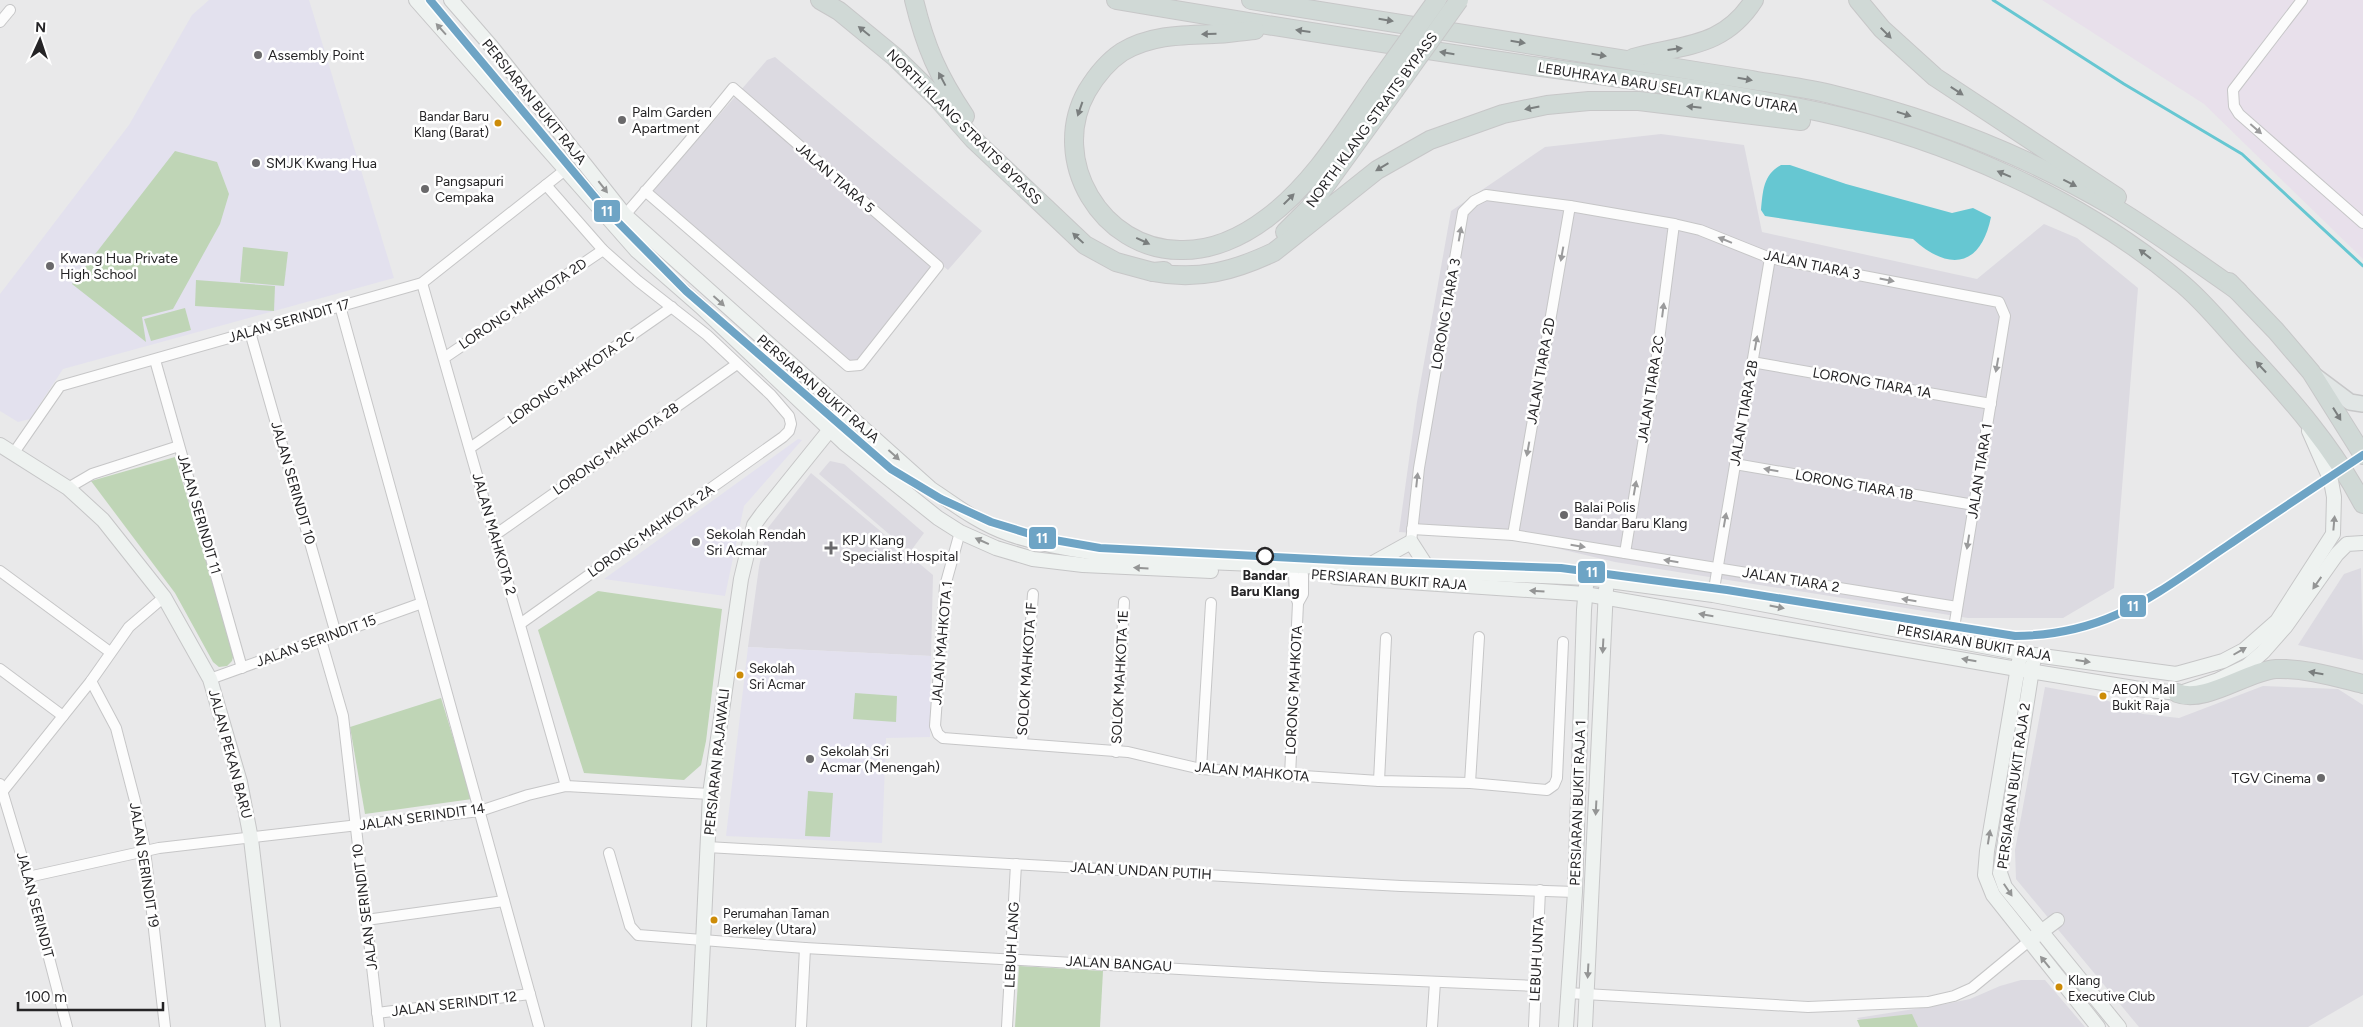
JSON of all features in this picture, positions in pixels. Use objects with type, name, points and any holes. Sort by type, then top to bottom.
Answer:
[{"type":"highway","name":"NORTH KLANG STRAITS BYPASS","points":[[820,0],[839,11],[895,57],[998,163],[1085,245],[1116,262],[1153,272],[1203,268],[1226,262],[1282,234],[1310,207],[1459,0]]},
{"type":"highway","points":[[914,0],[927,48],[942,81],[998,163]]},
{"type":"highway","name":"LEBUHRAYA BARU SELAT KLANG UTARA","points":[[1116,0],[1275,27],[1638,81],[1821,112],[1898,134],[1957,154],[2075,209],[2134,246],[2184,284],[2308,419],[2363,504]]},
{"type":"highway","name":"LEBUHRAYA BARU SELAT KLANG UTARA","points":[[1251,0],[1354,15],[1833,94],[1905,114],[1981,142],[2068,182],[2112,206],[2238,291]]},
{"type":"highway","points":[[1318,0],[1354,15]]},
{"type":"highway","points":[[1275,27],[1214,34],[1170,35],[1137,45],[1121,53],[1094,79],[1084,96],[1074,129],[1074,147],[1076,168],[1083,186],[1106,217],[1137,239],[1154,246],[1179,250],[1202,248],[1239,236],[1266,219],[1299,189],[1340,137],[1437,0]]},
{"type":"highway","points":[[1628,60],[1660,50],[1690,47],[1705,41],[1739,19],[1754,0]]},
{"type":"highway","points":[[1858,0],[1882,29],[1934,77],[2166,227],[2201,256],[2238,291],[2311,372],[2363,455]]},
{"type":"highway","points":[[1153,272],[1180,277],[1196,276],[1229,271],[1251,263],[1274,252],[1377,170],[1430,140],[1503,114],[1538,107],[1589,101],[1639,101],[1718,109],[1898,134]]},
{"type":"highway","points":[[2177,693],[2182,695],[2207,692],[2275,669],[2315,673],[2363,684]]},
{"type":"main road","name":"PERSIARAN BUKIT RAJA","points":[[416,0],[637,251],[701,307],[830,429],[886,478],[960,532],[996,548],[1032,559],[1083,565],[1299,575],[1585,594],[2017,669],[2177,693],[2218,680],[2247,666],[2276,639],[2336,554],[2347,544],[2363,543]]},
{"type":"main road","name":"PERSIARAN BUKIT RAJA","points":[[451,0],[491,46],[625,215],[787,362],[845,411],[930,488],[976,519],[1009,534],[1068,548],[1149,557],[1363,569],[1429,570],[1587,578],[1713,595],[2020,653],[2176,674],[2223,661],[2244,650],[2268,631],[2333,534],[2334,497],[2326,466],[2307,427],[2282,389]]},
{"type":"main road","points":[[2311,372],[2350,402],[2363,404]]},
{"type":"main road","name":"PERSIARAN RAJAWALI","points":[[699,1027],[710,794],[741,579],[754,525],[845,411]]},
{"type":"main road","name":"JALAN PEKAN BARU","points":[[0,445],[68,488],[103,520],[164,596],[210,679],[240,782],[251,839],[273,1027]]},
{"type":"main road","points":[[1363,569],[1411,535],[1429,570]]},
{"type":"main road","name":"PERSIARAN BUKIT RAJA 1","points":[[1566,1027],[1576,892],[1587,578]]},
{"type":"main road","name":"PERSIARAN BUKIT RAJA 1","points":[[1585,1027],[1607,581]]},
{"type":"main road","name":"PERSIARAN BUKIT RAJA 2","points":[[2020,653],[1987,851],[1985,875],[1992,895],[2098,1027]]},
{"type":"main road","name":"PERSIARAN BUKIT RAJA 2","points":[[2035,655],[2000,873],[2005,887],[2119,1027]]},
{"type":"main road","points":[[2029,941],[2057,920]]},
{"type":"street","points":[[2302,0],[2233,90],[2234,106],[2239,114],[2363,224]]},
{"type":"street","points":[[0,22],[10,10]]},
{"type":"street","name":"JALAN TIARA 5","points":[[733,88],[938,266],[860,365],[848,366],[645,191],[678,157],[733,88]]},
{"type":"street","name":"JALAN SERINDIT 17","points":[[13,454],[60,386],[422,283],[564,170]]},
{"type":"street","points":[[546,185],[603,250],[707,334],[737,364]]},
{"type":"street","points":[[625,215],[645,191]]},
{"type":"street","name":"LORONG TIARA 3","points":[[1411,535],[1419,468],[1463,212],[1474,201],[1486,195],[1570,206]]},
{"type":"street","name":"JALAN TIARA 3","points":[[1570,206],[1700,230],[1770,258],[1999,302]]},
{"type":"street","name":"JALAN TIARA 2D","points":[[1513,535],[1570,206]]},
{"type":"street","name":"JALAN TIARA 2C","points":[[1625,553],[1655,371],[1674,224]]},
{"type":"street","name":"LORONG MAHKOTA 2D","points":[[444,358],[603,250]]},
{"type":"street","name":"JALAN TIARA 2B","points":[[1713,595],[1770,258]]},
{"type":"street","name":"JALAN MAHKOTA 2","points":[[422,283],[566,786]]},
{"type":"street","name":"JALAN TIARA 1","points":[[1952,640],[2005,316],[1999,302]]},
{"type":"street","points":[[340,306],[539,1027]]},
{"type":"street","name":"LORONG MAHKOTA 2C","points":[[470,448],[672,307]]},
{"type":"street","name":"JALAN SERINDIT 10","points":[[250,332],[336,634]]},
{"type":"street","name":"JALAN SERINDIT 11","points":[[155,360],[242,668]]},
{"type":"street","name":"LORONG TIARA 1A","points":[[1752,362],[1991,404]]},
{"type":"street","name":"LORONG MAHKOTA 2A","points":[[520,624],[783,437],[791,424],[789,416],[771,395],[737,364]]},
{"type":"street","name":"LORONG MAHKOTA 2B","points":[[494,535],[737,364]]},
{"type":"street","points":[[68,488],[92,474],[180,446]]},
{"type":"street","name":"LORONG TIARA 1B","points":[[1735,464],[1974,506]]},
{"type":"street","name":"JALAN MAHKOTA 1","points":[[936,726],[945,586],[960,532]]},
{"type":"street","name":"JALAN TIARA 2","points":[[1411,535],[1513,535],[1957,607]]},
{"type":"street","points":[[0,571],[110,652]]},
{"type":"street","name":"LORONG MAHKOTA","points":[[1290,776],[1298,603],[1303,594],[1299,575]]},
{"type":"street","name":"SOLOK MAHKOTA 1F","points":[[1022,743],[1033,594]]},
{"type":"street","points":[[2,788],[63,716],[129,628],[164,596]]},
{"type":"street","name":"SOLOK MAHKOTA 1E","points":[[1116,752],[1124,602]]},
{"type":"street","name":"JALAN SERINDIT 15","points":[[210,679],[422,603]]},
{"type":"street","points":[[1201,769],[1211,603]]},
{"type":"street","points":[[1470,784],[1479,637]]},
{"type":"street","points":[[1379,781],[1386,638]]},
{"type":"street","name":"JALAN SERINDIT 10","points":[[321,640],[343,716],[379,1027]]},
{"type":"street","name":"JALAN MAHKOTA","points":[[936,726],[938,734],[943,738],[1116,752],[1201,769],[1290,776],[1470,784],[1547,790],[1554,785],[1557,778],[1563,642]]},
{"type":"street","points":[[0,669],[63,716]]},
{"type":"street","name":"JALAN SERINDIT 19","points":[[90,681],[116,728],[145,850],[165,1027]]},
{"type":"street","name":"JALAN SERINDIT 14","points":[[28,877],[145,850],[480,811],[528,795],[566,786],[710,794]]},
{"type":"street","name":"JALAN SERINDIT","points":[[2,788],[68,1027]]},
{"type":"street","name":"JALAN UNDAN PUTIH","points":[[708,847],[1401,886],[1576,892]]},
{"type":"street","name":"JALAN BANGAU","points":[[609,853],[630,926],[638,935],[805,948],[1535,986]]},
{"type":"street","name":"LEBUH LANG","points":[[1007,1027],[1016,864]]},
{"type":"street","name":"LEBUH UNTA","points":[[1534,1027],[1540,890]]},
{"type":"street","points":[[366,920],[504,901]]},
{"type":"street","points":[[1568,993],[1808,1007],[1928,1002],[1954,996],[1972,988],[2029,941]]},
{"type":"street","points":[[801,1027],[805,948]]},
{"type":"street","points":[[1432,1027],[1435,982]]},
{"type":"street","name":"JALAN SERINDIT 12","points":[[377,1013],[530,994]]},
{"type":"shaded area","name":"SMJK Kwang Hua","points":[[209,0],[309,0],[394,278],[63,369],[30,419],[18,422],[0,411],[0,294],[129,125],[192,15]]},
{"type":"shaded area","points":[[2042,0],[2363,0],[2363,259],[2204,104]]},
{"type":"shaded area","points":[[775,57],[982,231],[948,270],[938,262],[858,361],[849,362],[652,192],[767,60]]},
{"type":"shaded area","points":[[1661,134],[1744,145],[1762,232],[1977,279],[2044,224],[2077,238],[2138,288],[2114,588],[2063,618],[1968,618],[1615,562],[1526,541],[1399,532],[1417,402],[1451,211],[1545,147]]},
{"type":"shaded area","name":"Sekolah Rendah Sri Acmar","points":[[798,439],[802,440],[744,506],[725,596],[604,579]]},
{"type":"shaded area","points":[[830,461],[844,464],[924,533],[910,552],[819,474]]},
{"type":"shaded area","name":"KPJ Klang Specialist Hospital","points":[[811,473],[933,575],[931,656],[748,647],[759,567],[767,529]]},
{"type":"shaded area","points":[[2361,568],[2363,660],[2298,645],[2344,574]]},
{"type":"shaded area","name":"Sekolah Sri Acmar (Menengah)","points":[[748,647],[931,656],[930,737],[886,738],[882,843],[726,836]]},
{"type":"shaded area","points":[[2263,686],[2338,689],[2363,705],[2363,995],[2308,1027],[2139,1027],[2016,879],[2015,850],[2045,687],[2095,696],[2143,714],[2179,718]]},
{"type":"shaded area","name":"Klang Executive Club","points":[[2021,980],[2045,980],[2085,1027],[1870,1027],[1857,1018],[1970,999],[2000,986]]},
{"type":"green space","points":[[175,151],[217,162],[229,194],[220,224],[173,309],[142,317],[146,342],[72,284]]},
{"type":"green space","points":[[243,247],[288,252],[284,286],[240,282]]},
{"type":"green space","points":[[196,280],[275,286],[274,311],[195,306]]},
{"type":"green space","points":[[185,308],[191,330],[151,341],[144,319]]},
{"type":"green space","points":[[175,457],[234,653],[232,661],[227,666],[219,667],[213,662],[175,593],[91,481]]},
{"type":"green space","points":[[598,591],[722,609],[706,741],[701,765],[684,780],[584,773],[538,630]]},
{"type":"green space","points":[[855,693],[897,696],[896,722],[853,719]]},
{"type":"green space","points":[[441,698],[472,799],[365,814],[350,727]]},
{"type":"green space","points":[[808,791],[833,793],[830,837],[805,836]]},
{"type":"green space","points":[[1019,966],[1103,971],[1100,1027],[1015,1027]]},
{"type":"green space","points":[[1912,1014],[1918,1027],[1860,1027],[1857,1020]]},
{"type":"water","points":[[1781,165],[1790,165],[1846,184],[1952,213],[1973,208],[1991,217],[1980,246],[1971,255],[1962,259],[1951,260],[1939,257],[1926,250],[1913,239],[1765,216],[1761,210],[1765,184],[1775,169]]},
{"type":"waterway","points":[[1993,0],[2124,84],[2242,154],[2363,266]]},
{"type":"rail line","name":"11","points":[[430,0],[603,207],[686,291],[891,469],[941,499],[991,522],[1043,538],[1100,548],[1353,561],[1561,568],[1727,590],[2015,636],[2048,634],[2104,620],[2152,596],[2363,455]]},
{"type":"place","name":"Assembly Point","points":[[258,55]]},
{"type":"place","name":"Palm Garden Apartment","points":[[622,120]]},
{"type":"place","name":"Bandar Baru Klang (Barat)","points":[[498,123]]},
{"type":"place","name":"SMJK Kwang Hua","points":[[256,163]]},
{"type":"place","name":"Pangsapuri Cempaka","points":[[425,189]]},
{"type":"place","name":"Kwang Hua Private High School","points":[[50,266]]},
{"type":"place","name":"Balai Polis Bandar Baru Klang","points":[[1564,515]]},
{"type":"place","name":"Sekolah Rendah Sri Acmar","points":[[696,542]]},
{"type":"place","name":"KPJ Klang Specialist Hospital","points":[[831,548]]},
{"type":"place","name":"Bandar Baru Klang","points":[[1265,556]]},
{"type":"place","name":"Sekolah Sri Acmar","points":[[740,675]]},
{"type":"place","name":"AEON Mall Bukit Raja","points":[[2103,696]]},
{"type":"place","name":"Sekolah Sri Acmar (Menengah)","points":[[810,759]]},
{"type":"place","name":"TGV Cinema","points":[[2321,778]]},
{"type":"place","name":"Perumahan Taman Berkeley (Utara)","points":[[714,920]]},
{"type":"place","name":"Klang Executive Club","points":[[2059,987]]}]
